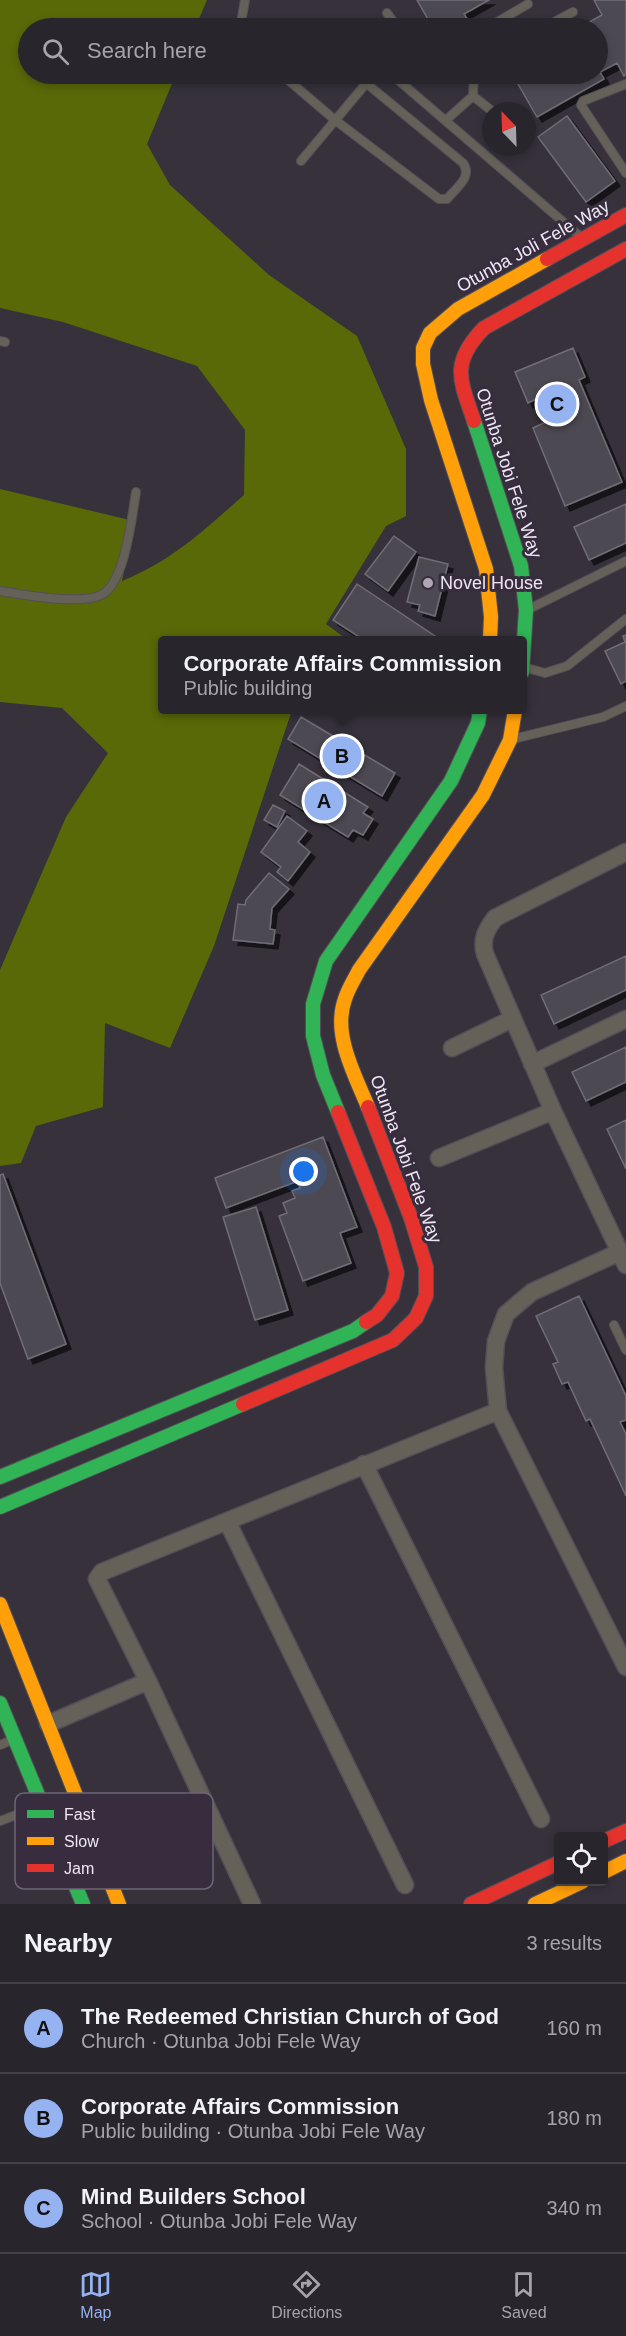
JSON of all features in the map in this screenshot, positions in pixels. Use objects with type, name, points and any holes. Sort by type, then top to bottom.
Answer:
[{"type":"street","name":"Otunba Joli Fele Way","points":[[490,636],[492,617],[486,569],[431,400],[423,364],[423,348],[430,333],[458,309],[626,215]]},
{"type":"street","name":"Otunba Jobi Fele Way","points":[[524,636],[526,610],[521,566],[461,382],[460,360],[466,346],[484,328],[626,249]]},
{"type":"street","name":"Otunba Jobi Fele Way","points":[[0,1507],[365,1353],[393,1340],[416,1318],[426,1296],[426,1267],[411,1218],[360,1126],[323,1075],[313,1036],[313,1004],[326,961],[451,781],[478,723],[479,714]]},
{"type":"street","name":"Otunba Jobi Fele Way","points":[[0,1477],[353,1330],[377,1315],[392,1296],[397,1273],[360,1126],[351,1064],[341,1029],[344,1001],[359,970],[483,795],[510,740],[514,714]]},
{"type":"street","points":[[626,852],[495,918],[482,942],[532,1064],[623,1258],[532,1292],[506,1314],[496,1341],[494,1368],[498,1411],[626,1667]]},
{"type":"street","points":[[452,1048],[512,1019]]},
{"type":"street","points":[[532,1064],[626,1020]]},
{"type":"street","points":[[439,1158],[553,1111]]},
{"type":"street","points":[[200,1793],[98,1580],[102,1572],[498,1411]]},
{"type":"street","points":[[364,1464],[541,1819]]},
{"type":"street","points":[[227,1521],[405,1885]]},
{"type":"street","points":[[0,1604],[4,1629],[48,1724],[75,1793]]},
{"type":"street","points":[[48,1724],[148,1681]]},
{"type":"street","points":[[0,1703],[37,1793]]},
{"type":"street","points":[[213,1820],[252,1904]]},
{"type":"street","points":[[608,1839],[626,1831]]},
{"type":"street","points":[[608,1870],[626,1861]]},
{"type":"street","points":[[471,1904],[554,1865]]},
{"type":"street","points":[[534,1904],[557,1899],[575,1886]]},
{"type":"street","points":[[77,1889],[83,1904]]},
{"type":"street","points":[[113,1889],[119,1904]]},
{"type":"lane","points":[[242,18],[245,0]]},
{"type":"lane","points":[[504,18],[528,4]]},
{"type":"lane","points":[[562,18],[573,12]]},
{"type":"lane","points":[[387,13],[391,18]]},
{"type":"lane","points":[[293,84],[335,120],[439,199],[447,199],[467,176],[468,170],[463,163],[367,84]]},
{"type":"lane","points":[[301,161],[365,84]]},
{"type":"lane","points":[[403,84],[583,239]]},
{"type":"lane","points":[[446,120],[473,96],[474,84]]},
{"type":"lane","points":[[626,84],[583,101],[581,105],[626,173]]},
{"type":"lane","points":[[473,96],[482,103]]},
{"type":"lane","points":[[0,591],[84,599],[103,594],[118,576],[136,492]]},
{"type":"lane","points":[[526,610],[626,561]]},
{"type":"lane","points":[[527,671],[545,673],[567,666],[626,619]]},
{"type":"lane","points":[[510,740],[603,717],[626,706]]},
{"type":"lane","points":[[614,1325],[626,1350]]},
{"type":"lane","points":[[0,1745],[15,1739]]},
{"type":"lane","points":[[0,1821],[15,1815]]},
{"type":"green space","points":[[0,0],[207,0],[199,18],[18,18],[18,84],[172,84],[147,144],[170,185],[269,275],[357,336],[406,449],[406,516],[386,526],[326,624],[342,636],[158,636],[158,714],[291,714],[214,946],[170,1048],[105,1023],[103,1107],[36,1126],[21,1163],[0,1166],[0,970],[66,817],[108,753],[62,708],[0,702],[0,489],[134,521],[122,581],[172,554],[244,495],[245,430],[197,366],[63,322],[0,308]]},
{"type":"building","points":[[417,0],[489,0],[464,14],[466,18],[427,18]]},
{"type":"building","points":[[594,0],[626,0],[626,74],[624,76],[617,63],[608,68],[608,18],[597,18],[602,15]]},
{"type":"building","points":[[518,84],[595,84],[537,117],[536,102],[528,102]]},
{"type":"building","points":[[567,116],[615,181],[586,202],[538,137]]},
{"type":"building","points":[[573,348],[585,377],[579,380],[622,482],[565,506],[533,428],[546,422],[536,399],[528,403],[515,372]]},
{"type":"building","points":[[626,504],[626,543],[589,560],[574,527]]},
{"type":"building","points":[[394,536],[416,552],[388,591],[365,574]]},
{"type":"building","name":"Novel House","points":[[419,557],[448,564],[435,616],[418,611],[420,605],[407,602]]},
{"type":"building","points":[[357,584],[435,636],[358,636],[333,620]]},
{"type":"building","points":[[626,635],[626,681],[621,684],[605,651],[625,642],[623,636]]},
{"type":"building","points":[[301,717],[395,773],[382,796],[288,739]]},
{"type":"building","points":[[299,764],[368,807],[363,813],[373,819],[363,835],[353,830],[348,837],[280,795]]},
{"type":"building","points":[[273,805],[285,811],[277,827],[264,820]]},
{"type":"building","points":[[287,816],[307,831],[298,842],[310,852],[288,881],[277,872],[281,867],[261,852]]},
{"type":"building","points":[[269,873],[289,889],[272,908],[270,929],[275,930],[273,944],[233,940],[238,904],[245,905],[246,900]]},
{"type":"building","points":[[626,956],[626,990],[554,1024],[541,995]]},
{"type":"building","points":[[626,1047],[626,1082],[586,1101],[572,1072]]},
{"type":"building","points":[[626,1120],[626,1169],[607,1129]]},
{"type":"building","points":[[323,1137],[357,1227],[340,1233],[351,1263],[303,1281],[279,1216],[287,1213],[283,1203],[295,1198],[292,1191],[300,1188],[298,1181],[226,1208],[215,1178]]},
{"type":"building","points":[[3,1174],[66,1344],[28,1359],[0,1283],[0,1175]]},
{"type":"building","points":[[256,1207],[288,1310],[255,1320],[223,1217]]},
{"type":"building","points":[[579,1296],[626,1396],[626,1420],[620,1422],[626,1434],[626,1496],[590,1419],[586,1421],[568,1382],[562,1384],[553,1364],[558,1362],[536,1316]]},
{"type":"traffic: fast","points":[[474,421],[521,566],[526,610],[524,636]]},
{"type":"traffic: fast","points":[[338,1112],[323,1075],[313,1036],[313,1004],[326,961],[451,781],[478,723],[479,714]]},
{"type":"traffic: fast","points":[[0,1477],[353,1331],[366,1322]]},
{"type":"traffic: fast","points":[[0,1507],[243,1404]]},
{"type":"traffic: fast","points":[[0,1703],[37,1793]]},
{"type":"traffic: fast","points":[[77,1889],[83,1904]]},
{"type":"traffic: slow","points":[[490,636],[491,617],[486,569],[431,400],[423,364],[423,348],[430,333],[458,309],[547,259]]},
{"type":"traffic: slow","points":[[368,1107],[343,1040],[341,1026],[346,995],[359,970],[483,795],[510,740],[514,714]]},
{"type":"traffic: slow","points":[[0,1604],[75,1793]]},
{"type":"traffic: slow","points":[[608,1870],[626,1861]]},
{"type":"traffic: slow","points":[[535,1904],[573,1886]]},
{"type":"traffic: slow","points":[[113,1889],[119,1904]]},
{"type":"traffic: jam","points":[[547,259],[626,215]]},
{"type":"traffic: jam","points":[[474,421],[462,383],[461,372],[462,362],[473,340],[484,328],[626,249]]},
{"type":"traffic: jam","points":[[243,1404],[393,1340],[416,1318],[426,1296],[426,1267],[411,1218],[368,1107]]},
{"type":"traffic: jam","points":[[338,1112],[384,1227],[397,1273],[392,1296],[377,1315],[366,1322]]},
{"type":"traffic: jam","points":[[608,1839],[626,1831]]},
{"type":"traffic: jam","points":[[471,1904],[554,1865]]},
{"type":"place","name":"Mind Builders School","points":[[557,404]]},
{"type":"place","name":"Novel House","points":[[428,583]]},
{"type":"place","name":"Corporate Affairs Commission","points":[[342,756]]},
{"type":"place","name":"The Redeemed Christian Church of God","points":[[324,801]]}]
